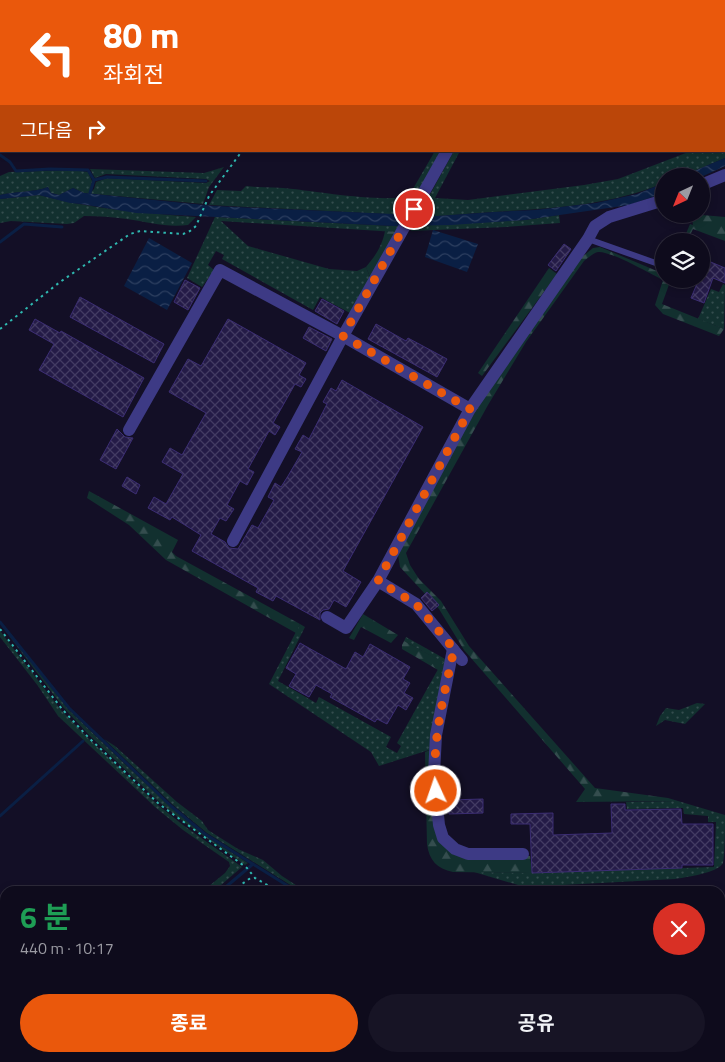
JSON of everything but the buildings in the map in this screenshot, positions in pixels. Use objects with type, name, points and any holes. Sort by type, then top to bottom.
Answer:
[{"type":"street","points":[[233,541],[343,336],[446,152]]},
{"type":"street","points":[[710,181],[725,175]]},
{"type":"street","points":[[326,617],[346,628],[378,581],[470,409],[588,239],[595,226],[609,217],[655,203]]},
{"type":"street","points":[[128,430],[220,270],[343,336],[470,409]]},
{"type":"street","points":[[378,581],[416,604],[462,660]]},
{"type":"street","points":[[454,649],[436,735],[434,774],[439,825],[443,838],[455,849],[468,854],[523,854]]},
{"type":"lane","points":[[588,239],[655,263]]},
{"type":"path","points":[[0,329],[60,282],[122,238],[140,231],[183,234],[190,231],[200,218],[206,200],[241,152]]},
{"type":"path","points":[[0,629],[62,709],[88,737],[159,804],[247,868],[255,878],[270,886]]},
{"type":"path","points":[[239,886],[249,879],[255,878]]},
{"type":"green space","points":[[434,152],[441,152],[406,215],[209,205],[217,190],[241,191],[246,186],[287,188],[373,198],[402,197],[410,194]]},
{"type":"green space","points":[[453,152],[459,152],[435,198],[468,200],[618,179],[688,152],[725,152],[725,158],[701,168],[655,168],[655,186],[622,197],[559,207],[418,216]]},
{"type":"green space","points":[[224,167],[209,187],[203,204],[84,193],[73,188],[59,195],[51,193],[48,187],[0,195],[0,176],[9,172],[76,170],[88,172],[92,181],[91,192],[96,182],[107,178],[206,183],[210,181],[206,179],[106,174],[95,178],[90,169],[204,173]]},
{"type":"green space","points":[[39,195],[97,207],[196,217],[188,225],[180,226],[89,216],[84,216],[74,223],[67,224],[11,221],[0,223],[0,199]]},
{"type":"green space","points":[[559,215],[560,223],[411,231],[414,226],[525,220]]},
{"type":"green space","points":[[710,216],[725,217],[725,241],[710,235],[710,233],[693,229],[691,233],[686,233],[690,224],[693,225],[693,223],[710,223]]},
{"type":"green space","points":[[215,217],[399,226],[396,232],[221,221],[248,246],[329,269],[357,271],[366,267],[370,277],[350,313],[320,297],[313,310],[222,259],[224,255],[216,251],[208,265],[214,270],[202,287],[187,278]]},
{"type":"green space","points":[[385,231],[396,232],[370,277],[366,267],[378,250]]},
{"type":"green space","points":[[600,247],[655,270],[655,276],[603,252],[594,253],[584,261],[526,342],[488,405],[406,553],[410,565],[419,579],[441,601],[469,646],[595,788],[678,801],[576,802],[585,789],[464,650],[439,609],[400,567],[398,555],[476,409],[582,257],[593,248]]},
{"type":"green space","points":[[549,268],[557,274],[482,376],[478,373]]},
{"type":"green space","points":[[723,284],[725,285],[724,329],[698,319],[711,289],[719,292]]},
{"type":"green space","points":[[660,288],[668,288],[662,304],[724,329],[719,336],[663,314],[655,305]]},
{"type":"green space","points":[[89,491],[178,540],[172,552],[176,556],[300,624],[296,633],[166,560],[129,525],[87,498]]},
{"type":"green space","points":[[363,614],[398,635],[391,643],[361,627],[354,640],[349,638]]},
{"type":"green space","points":[[0,624],[68,709],[128,767],[206,836],[248,863],[245,865],[185,823],[159,802],[89,735],[63,707]]},
{"type":"green space","points":[[300,624],[305,627],[278,681],[316,703],[319,697],[391,737],[386,747],[397,753],[401,746],[397,743],[442,662],[404,641],[406,637],[447,660],[432,749],[379,766],[371,752],[269,684]]},
{"type":"green space","points":[[0,631],[61,710],[158,805],[242,867],[220,886],[209,886],[225,873],[230,866],[229,862],[183,830],[155,807],[58,716],[38,686],[0,637]]},
{"type":"green space","points":[[404,641],[443,662],[438,670],[402,649]]},
{"type":"green space","points":[[697,703],[705,704],[685,724],[665,720],[656,726],[666,708],[679,710]]},
{"type":"green space","points":[[104,739],[115,746],[177,802],[202,821],[208,830],[238,849],[263,860],[297,886],[292,886],[207,833],[172,804]]},
{"type":"green space","points":[[432,749],[435,821],[466,857],[530,856],[532,873],[453,872],[442,869],[435,863],[430,855],[427,844],[425,752]]},
{"type":"green space","points":[[678,801],[725,815],[723,863],[715,869],[675,879],[544,886],[518,885],[474,872],[532,873],[714,867],[716,822],[708,822],[708,816],[684,814],[683,808],[627,809],[626,802]]},
{"type":"water","points":[[725,158],[725,166],[710,173],[710,168],[701,168]]},
{"type":"water","points":[[48,187],[51,193],[59,195],[73,188],[84,193],[214,206],[437,216],[535,210],[596,203],[637,194],[655,187],[655,196],[629,205],[525,220],[451,225],[394,226],[136,213],[70,203],[39,195],[0,199],[0,195]]},
{"type":"water","points":[[433,230],[478,244],[467,272],[425,257]]},
{"type":"water","points":[[149,238],[192,263],[167,310],[124,286]]},
{"type":"waterway","points":[[0,155],[10,162],[16,171],[50,169],[88,170],[94,180]]},
{"type":"waterway","points":[[90,193],[94,180],[107,177],[206,181]]},
{"type":"waterway","points":[[0,242],[24,224],[62,227]]},
{"type":"waterway","points":[[0,622],[69,708],[171,806],[205,834],[288,886]]},
{"type":"waterway","points":[[0,816],[83,741]]},
{"type":"waterway","points":[[227,886],[253,864]]},
{"type":"route","points":[[414,209],[343,336],[470,409],[378,581],[416,604],[454,649],[436,735],[434,774],[436,791]]}]
